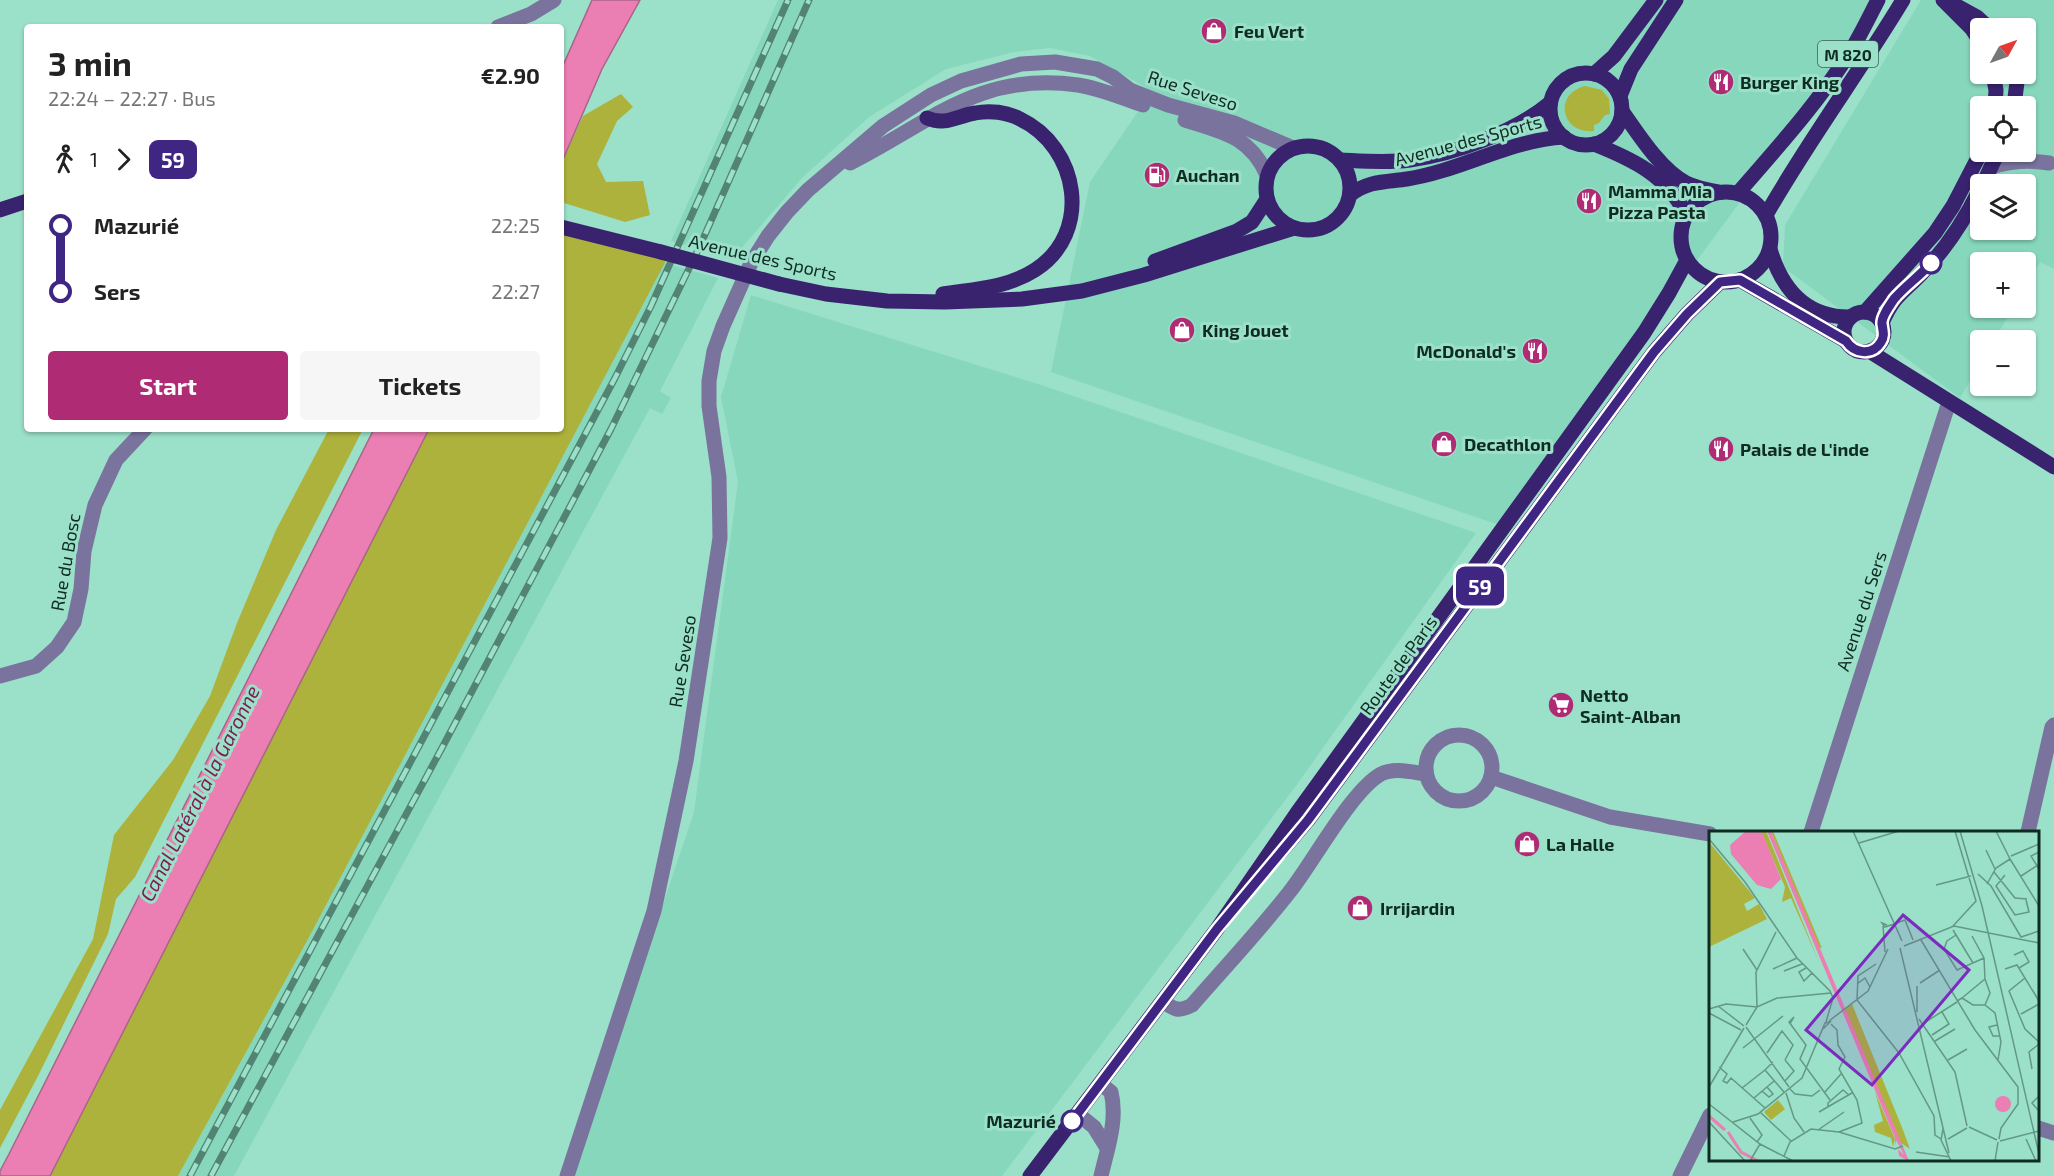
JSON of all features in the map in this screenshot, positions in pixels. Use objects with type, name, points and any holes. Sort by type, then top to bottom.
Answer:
[{"type":"main road","points":[[1594,74],[1614,56],[1656,0]]},
{"type":"main road","points":[[1594,144],[1614,132],[1618,126],[1621,104],[1631,69],[1676,0]]},
{"type":"main road","name":"M 820","points":[[1738,193],[1791,133],[1829,81],[1850,52],[1878,0]]},
{"type":"main road","name":"M 820","points":[[1766,215],[1784,183],[1903,0]]},
{"type":"main road","points":[[1944,0],[1978,18]]},
{"type":"main road","points":[[1944,0],[1970,27]]},
{"type":"main road","points":[[1686,216],[1680,203],[1661,180],[1635,162],[1594,144],[1575,143],[1558,132],[1551,118],[1550,103],[1553,94],[1563,81],[1578,74],[1594,74],[1607,79],[1642,138],[1675,176],[1693,186],[1718,192],[1738,193],[1756,202],[1766,215],[1771,229],[1770,249],[1776,268],[1800,300],[1820,312],[1836,317],[1875,315],[1882,323],[1884,336],[1875,347],[1856,350],[1846,341],[1740,280]]},
{"type":"main road","name":"Avenue des Sports","points":[[1340,160],[1408,160],[1437,155],[1526,120],[1550,103]]},
{"type":"main road","points":[[888,301],[1002,285],[1022,278],[1050,258],[1061,243],[1069,223],[1072,203],[1071,183],[1063,160],[1050,141],[1035,127],[1019,118],[999,112],[977,112],[938,123],[927,118]]},
{"type":"main road","name":"Avenue des Sports","points":[[1350,195],[1371,183],[1433,174],[1534,142],[1564,137]]},
{"type":"main road","points":[[1306,146],[1328,151],[1340,160],[1349,177],[1350,195],[1338,219],[1316,230],[1294,228],[1280,220],[1270,207],[1265,189],[1267,175],[1277,159],[1293,148],[1306,146]]},
{"type":"main road","points":[[1846,341],[1844,332],[1846,324],[1895,281],[1935,233],[1958,197],[1976,162]]},
{"type":"main road","points":[[1988,174],[1993,162]]},
{"type":"main road","points":[[1718,192],[1699,200],[1686,216],[1681,235],[1682,245],[1687,260],[1696,272],[1720,282],[1740,280],[1761,267],[1770,249]]},
{"type":"main road","name":"Avenue des Sports","points":[[1022,299],[1152,262],[1216,240],[1252,222],[1267,199]]},
{"type":"main road","points":[[0,210],[24,202]]},
{"type":"main road","points":[[1882,323],[1895,297],[1923,273],[1957,229],[1970,206]]},
{"type":"main road","name":"Avenue des Sports","points":[[565,228],[778,284],[826,294],[888,301],[945,302],[1022,299],[1092,289],[1294,228]]},
{"type":"main road","name":"Route de Paris","points":[[1030,1176],[1217,929],[1310,794],[1644,333],[1687,260]]},
{"type":"main road","name":"Route de Paris","points":[[1217,929],[1308,820],[1654,352],[1687,314],[1720,282]]},
{"type":"main road","points":[[1875,347],[1896,369],[2054,467]]},
{"type":"street","points":[[506,24],[531,14],[554,0]]},
{"type":"street","name":"Rue Seveso","points":[[567,1176],[654,911],[686,761],[720,538],[719,477],[708,406],[714,351],[736,294],[751,263],[768,236],[794,205],[883,126],[931,95],[961,81],[1021,64],[1055,62],[1097,69],[1113,77],[1130,90],[1149,98],[1234,123],[1293,148]]},
{"type":"street","name":"Rue Seveso","points":[[828,174],[960,101],[1011,85],[1038,82],[1079,85],[1238,139],[1254,151],[1267,175]]},
{"type":"street","points":[[2036,156],[2051,164]]},
{"type":"street","points":[[1991,167],[2012,161],[2027,160],[2051,164]]},
{"type":"street","name":"Avenue du Sers","points":[[1811,831],[1949,402]]},
{"type":"street","name":"Rue du Bosc","points":[[0,676],[36,666],[57,647],[75,622],[81,589],[84,551],[95,505],[116,460],[142,432]]},
{"type":"street","points":[[2028,831],[2054,725]]},
{"type":"street","points":[[1460,735],[1482,744],[1489,754],[1491,777],[1479,794],[1471,799],[1450,800],[1439,795],[1431,786],[1426,774],[1426,764],[1434,746],[1441,740],[1460,735]]},
{"type":"street","points":[[1163,1001],[1174,1010],[1182,1011],[1192,1005],[1291,890],[1356,798],[1371,782],[1381,774],[1394,770],[1426,774]]},
{"type":"street","points":[[1491,777],[1610,817],[1709,834]]},
{"type":"street","points":[[1101,1084],[1109,1090],[1113,1099],[1113,1127],[1102,1175]]},
{"type":"street","points":[[1078,1114],[1094,1127],[1107,1148]]},
{"type":"street","points":[[1680,1176],[1709,1117]]},
{"type":"street","points":[[2039,1129],[2054,1133]]},
{"type":"shaded area","points":[[778,0],[1878,0],[1850,52],[1502,526],[1051,372],[1090,182],[1152,91],[1090,56],[1050,48],[1014,52],[946,69],[869,117],[803,177],[732,259],[671,241]]},
{"type":"shaded area","points":[[1921,0],[2054,0],[2054,269],[2040,262],[2036,269],[2036,252],[1970,252],[1970,318],[2007,318],[2000,330],[1970,330],[1970,381],[1960,398],[1783,267],[1785,225]]},
{"type":"shaded area","points":[[1585,86],[1602,90],[1609,99],[1610,114],[1605,115],[1599,123],[1594,125],[1594,131],[1574,126],[1565,113],[1568,97],[1575,90]]},
{"type":"shaded area","points":[[621,94],[633,107],[617,121],[597,164],[606,182],[643,181],[650,215],[625,222],[564,203],[564,157],[583,116]]},
{"type":"shaded area","points":[[564,228],[669,255],[307,941],[178,1176],[50,1176],[427,432],[564,432]]},
{"type":"shaded area","points":[[664,263],[718,278],[660,391],[671,398],[662,414],[650,408],[234,1176],[178,1176],[307,941]]},
{"type":"shaded area","points":[[751,295],[1038,384],[1476,533],[1298,783],[1002,1176],[572,1176],[694,812],[738,482],[721,397]]},
{"type":"shaded area","points":[[327,432],[361,432],[135,877],[116,899],[108,934],[0,1148],[0,1110],[93,939],[114,835],[173,760],[210,696],[237,623],[276,530]]},
{"type":"water","points":[[592,0],[640,0],[602,69],[564,157],[564,63]]},
{"type":"water","name":"Canal Latéral à la Garonne","points":[[372,432],[427,432],[50,1176],[0,1176],[0,1171]]},
{"type":"railway","points":[[190,1176],[615,378],[651,306],[788,0]]},
{"type":"railway","points":[[211,1176],[611,429],[699,248],[809,0]]},
{"type":"bus line","name":"59","points":[[1072,1121],[1217,929],[1308,820],[1654,352],[1701,299],[1720,282],[1740,280],[1846,341],[1856,350],[1869,351],[1876,348],[1884,336],[1882,323],[1895,297],[1931,263]]},
{"type":"place","name":"Feu Vert","points":[[1214,31]]},
{"type":"place","name":"Burger King","points":[[1721,82]]},
{"type":"place","name":"Auchan","points":[[1157,175]]},
{"type":"place","name":"Mamma Mia Pizza Pasta","points":[[1589,201]]},
{"type":"place","name":"King Jouet","points":[[1182,330]]},
{"type":"place","name":"McDonald's","points":[[1535,351]]},
{"type":"place","name":"Decathlon","points":[[1444,444]]},
{"type":"place","name":"Palais de L'inde","points":[[1721,449]]},
{"type":"place","name":"Netto Saint-Alban","points":[[1561,705]]},
{"type":"place","name":"La Halle","points":[[1527,844]]},
{"type":"place","name":"Irrijardin","points":[[1360,908]]},
{"type":"place","name":"Mazurié","points":[[1072,1121]]}]
